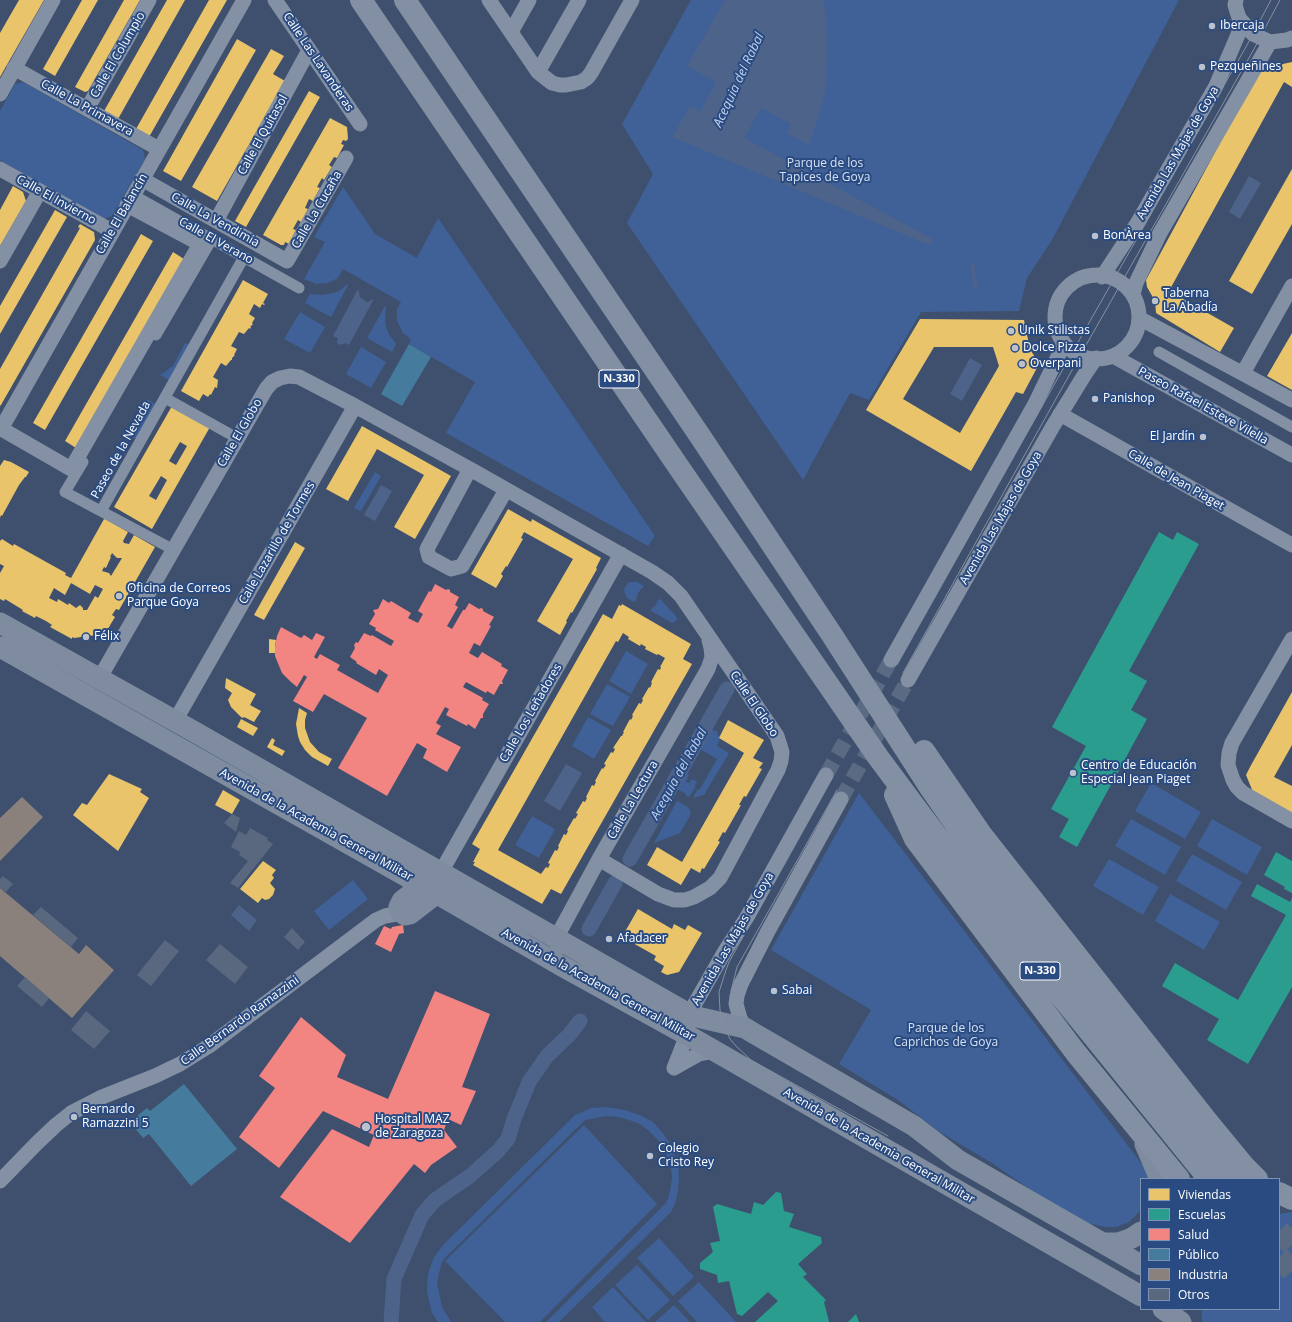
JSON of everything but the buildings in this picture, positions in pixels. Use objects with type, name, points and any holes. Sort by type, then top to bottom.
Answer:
[{"type":"highway","name":"N-330","points":[[361,0],[878,757],[1000,921],[1208,1178]]},
{"type":"highway","name":"N-330","points":[[405,0],[704,442],[832,635],[931,789],[1020,917],[1148,1078],[1230,1178]]},
{"type":"highway","points":[[832,635],[863,662],[981,834],[1207,1121],[1244,1166],[1257,1178]]},
{"type":"highway","points":[[878,757],[915,840],[1076,1053],[1178,1178]]},
{"type":"highway","points":[[1280,1194],[1292,1200]]},
{"type":"main road","name":"Avenida de la Academia General Militar","points":[[0,623],[99,680],[175,721],[434,883],[560,965],[715,1051],[1140,1295]]},
{"type":"main road","name":"Avenida de la Academia General Militar","points":[[0,647],[434,883],[517,916],[689,1014],[745,1028],[914,1126],[952,1156],[1140,1264]]},
{"type":"main road","name":"Avenida de la Academia General Militar","points":[[53,677],[99,680]]},
{"type":"main road","name":"Calle Bernardo Ramazzini","points":[[402,914],[399,907],[402,901],[434,883]]},
{"type":"main road","points":[[1136,1125],[1160,1178]]},
{"type":"main road","points":[[1280,1203],[1292,1200]]},
{"type":"main road","points":[[1103,1243],[1117,1243],[1132,1238],[1140,1233]]},
{"type":"main road","points":[[1164,1310],[1181,1322]]},
{"type":"main road","points":[[1189,1310],[1189,1322]]},
{"type":"street","points":[[0,94],[53,0]]},
{"type":"street","name":"Calle El Columpio","points":[[87,109],[149,0]]},
{"type":"street","name":"Calle El Balancín","points":[[1,428],[244,0]]},
{"type":"street","name":"Calle Las Lavanderas","points":[[275,0],[360,124]]},
{"type":"street","points":[[489,0],[538,72],[552,83],[566,86],[575,84],[587,78],[591,73],[632,0]]},
{"type":"street","points":[[511,32],[529,0]]},
{"type":"street","points":[[538,72],[579,0]]},
{"type":"street","points":[[1236,0],[1239,18],[1253,34],[1270,42],[1292,38]]},
{"type":"street","name":"Avenida Las Majas de Goya","points":[[1102,277],[1138,222],[1216,86],[1242,23]]},
{"type":"street","name":"Avenida Las Majas de Goya","points":[[1133,294],[1136,283],[1160,233],[1270,42]]},
{"type":"street","name":"Calle El Quitasol","points":[[216,221],[309,50]]},
{"type":"street","name":"Calle La Primavera","points":[[14,68],[159,149]]},
{"type":"street","name":"Calle La Cucaña","points":[[287,261],[346,158]]},
{"type":"street","name":"Calle El Invierno","points":[[0,169],[112,231]]},
{"type":"street","name":"Calle La Vendimia","points":[[142,179],[287,261]]},
{"type":"street","points":[[0,261],[40,191]]},
{"type":"street","name":"Calle El Verano","points":[[130,200],[206,242],[244,258],[299,288]]},
{"type":"street","points":[[1,428],[71,469],[206,242]]},
{"type":"street","name":"Paseo de la Nevada","points":[[206,242],[65,492],[101,512],[244,258]]},
{"type":"street","points":[[1093,276],[1102,277],[1121,283],[1133,294],[1138,306],[1139,318],[1136,332],[1124,350],[1113,356],[1096,358],[1081,354],[1064,344],[1058,331],[1055,318],[1056,307],[1061,295],[1070,285],[1082,279],[1093,276]]},
{"type":"street","points":[[1243,373],[1292,286]]},
{"type":"street","points":[[1139,318],[1292,400]]},
{"type":"street","points":[[890,660],[1035,404],[1064,344]]},
{"type":"street","name":"Paseo Rafael Esteve Vilella","points":[[1159,352],[1292,427]]},
{"type":"street","name":"Paseo Rafael Esteve Vilella","points":[[1113,356],[1292,455]]},
{"type":"street","name":"Avenida Las Majas de Goya","points":[[908,680],[1060,414],[1096,358]]},
{"type":"street","name":"Calle El Globo","points":[[99,680],[266,389],[272,382],[280,378],[290,376],[300,377],[470,469],[621,554],[668,583],[681,596],[778,736],[782,752],[778,770],[720,878],[710,888],[694,897],[685,900],[674,900],[658,894],[599,859]]},
{"type":"street","points":[[165,398],[237,438]]},
{"type":"street","name":"Calle Lazarillo de Tormes","points":[[175,721],[355,406]]},
{"type":"street","name":"Calle de Jean Piaget","points":[[1060,414],[1292,545]]},
{"type":"street","points":[[470,469],[427,549],[429,557],[451,569],[462,566],[506,490]]},
{"type":"street","points":[[101,512],[174,550]]},
{"type":"street","name":"Calle Los Leñadores","points":[[434,883],[621,554]]},
{"type":"street","name":"Calle La Lectura","points":[[556,938],[599,859],[708,669],[712,658],[708,636]]},
{"type":"street","points":[[1292,639],[1232,743],[1228,765],[1233,780],[1243,793],[1292,821]]},
{"type":"street","name":"Avenida Las Majas de Goya","points":[[715,1051],[699,1054],[674,1068],[686,1035],[689,1014],[725,951],[747,917],[826,775]]},
{"type":"street","name":"Avenida Las Majas de Goya","points":[[745,1028],[736,1004],[741,984],[768,931],[841,799]]},
{"type":"street","name":"Calle Bernardo Ramazzini","points":[[0,1181],[37,1143],[71,1113],[102,1097],[155,1076],[180,1064],[209,1046],[376,920],[385,916],[402,914]]},
{"type":"street","points":[[556,938],[560,965]]},
{"type":"green space","name":"Parque de los Tapices de Goya","points":[[691,0],[1179,0],[1052,240],[1027,278],[1019,311],[921,312],[869,400],[850,393],[803,480],[627,223],[653,174],[622,124]]},
{"type":"green space","points":[[23,82],[143,150],[145,159],[112,216],[103,219],[0,160],[0,111],[15,84]]},
{"type":"green space","points":[[343,187],[375,234],[417,258],[438,218],[655,536],[648,546],[446,433],[475,382],[409,344],[411,339],[403,333],[397,321],[397,309],[401,302],[343,269],[338,278],[328,283],[316,284],[304,279],[325,242],[314,237]]},
{"type":"green space","points":[[347,284],[348,285],[331,317],[305,303],[310,294],[323,295],[333,293],[339,291]]},
{"type":"green space","points":[[385,306],[386,327],[396,344],[392,352],[367,338]]},
{"type":"green space","points":[[300,312],[325,327],[310,353],[284,339]]},
{"type":"green space","points":[[185,343],[190,345],[170,381],[160,375],[173,366]]},
{"type":"green space","points":[[361,347],[386,362],[371,388],[346,374]]},
{"type":"green space","points":[[147,399],[157,405],[137,439],[132,437],[145,414]]},
{"type":"green space","points":[[375,472],[381,476],[361,511],[354,508]]},
{"type":"green space","points":[[629,582],[637,582],[644,586],[638,593],[634,602],[627,598],[625,594],[624,589]]},
{"type":"green space","points":[[660,599],[676,616],[677,619],[675,622],[672,623],[651,611]]},
{"type":"green space","points":[[626,651],[648,664],[631,694],[609,681]]},
{"type":"green space","points":[[607,684],[630,697],[613,726],[590,714]]},
{"type":"green space","points":[[588,717],[611,730],[594,759],[572,746]]},
{"type":"green space","points":[[711,729],[718,732],[717,735],[720,736],[717,746],[729,753],[704,795],[693,798],[697,790],[700,789],[717,759],[700,749]]},
{"type":"green space","points":[[686,774],[689,775],[686,782],[689,783],[692,779],[697,782],[689,797],[677,789]]},
{"type":"green space","points":[[1151,783],[1201,812],[1185,839],[1135,811]]},
{"type":"green space","name":"Parque de los Caprichos de Goya","points":[[859,793],[1145,1168],[1150,1178],[1140,1178],[1140,1210],[1129,1222],[1116,1227],[1105,1227],[1083,1222],[1035,1193],[992,1163],[938,1131],[898,1100],[839,1064],[871,1010],[771,950]]},
{"type":"green space","points":[[677,801],[688,807],[691,814],[680,833],[654,843]]},
{"type":"green space","points":[[532,816],[555,829],[539,858],[515,845]]},
{"type":"green space","points":[[1131,819],[1181,847],[1165,875],[1115,846]]},
{"type":"green space","points":[[1212,819],[1262,847],[1247,875],[1197,846]]},
{"type":"green space","points":[[1192,854],[1242,882],[1226,910],[1176,881]]},
{"type":"green space","points":[[1109,859],[1159,887],[1143,915],[1093,886]]},
{"type":"green space","points":[[353,880],[368,899],[329,930],[314,911]]},
{"type":"green space","points":[[1170,894],[1220,922],[1204,950],[1155,921]]},
{"type":"green space","points":[[607,1107],[625,1110],[653,1122],[671,1145],[678,1163],[679,1176],[678,1191],[675,1204],[671,1212],[559,1322],[546,1322],[665,1204],[668,1199],[671,1186],[671,1168],[665,1150],[661,1143],[648,1130],[638,1123],[619,1117],[607,1116],[585,1120],[444,1259],[437,1283],[442,1307],[451,1322],[438,1322],[432,1313],[427,1292],[428,1274],[434,1257],[444,1244],[575,1115],[591,1108]]},
{"type":"green space","points":[[584,1125],[657,1204],[540,1322],[505,1322],[445,1261]]},
{"type":"green space","points":[[1292,1212],[1292,1322],[1202,1322],[1202,1310],[1280,1310],[1280,1214]]},
{"type":"green space","points":[[659,1238],[694,1277],[673,1296],[637,1258]]},
{"type":"green space","points":[[637,1265],[670,1300],[648,1320],[615,1285]]},
{"type":"green space","points":[[699,1282],[736,1322],[697,1322],[678,1301]]},
{"type":"green space","points":[[613,1287],[646,1322],[605,1322],[592,1307]]},
{"type":"green space","points":[[674,1305],[690,1322],[655,1322]]},
{"type":"water","points":[[725,0],[824,0],[827,31],[825,92],[809,145],[787,133],[791,124],[761,108],[744,138],[933,239],[929,245],[672,137],[690,106],[700,112],[716,82],[687,66]]},
{"type":"water","points":[[1249,176],[1261,183],[1240,219],[1229,212]]},
{"type":"water","points":[[358,289],[360,297],[367,302],[374,299],[349,345],[345,343],[341,345],[337,343],[338,338],[333,336]]},
{"type":"water","points":[[970,358],[982,365],[962,401],[950,394]]},
{"type":"water","points":[[381,485],[392,491],[375,521],[364,515]]},
{"type":"water","points":[[566,764],[582,773],[560,811],[544,801]]},
{"type":"water","points":[[239,905],[257,920],[249,931],[231,915]]},
{"type":"waterway","name":"Acequia del Rabal","points":[[972,264],[976,288]]},
{"type":"waterway","name":"Acequia del Rabal","points":[[630,859],[727,689]]},
{"type":"waterway","name":"Acequia del Rabal","points":[[589,929],[615,883]]},
{"type":"waterway","name":"Acequia del Rabal","points":[[391,1322],[394,1279],[422,1215],[435,1200],[470,1176],[498,1151],[508,1139],[514,1119],[529,1082],[547,1056],[569,1035],[580,1021]]},
{"type":"tunnel","points":[[826,775],[891,660]]},
{"type":"tunnel","points":[[841,799],[908,680]]},
{"type":"tunnel","points":[[1280,1232],[1292,1245]]},
{"type":"tunnel","points":[[1280,1258],[1292,1271]]},
{"type":"tram line","points":[[897,665],[1271,0]]},
{"type":"tram line","points":[[903,673],[1081,354],[1254,49],[1280,0]]},
{"type":"tram line","points":[[831,779],[729,962],[719,992],[720,1010],[723,1023],[730,1039],[751,1060],[888,1136]]},
{"type":"tram line","points":[[837,790],[737,967],[731,991],[733,1006],[741,1027],[759,1046],[894,1123]]},
{"type":"place","name":"Ibercaja","points":[[1212,26]]},
{"type":"place","name":"Pezqueñines","points":[[1202,67]]},
{"type":"place","name":"BonÀrea","points":[[1095,236]]},
{"type":"place","name":"Taberna La Abadía","points":[[1155,301]]},
{"type":"place","name":"Unik Stilistas","points":[[1011,331]]},
{"type":"place","name":"Dolce Pizza","points":[[1015,348]]},
{"type":"place","name":"Overpani","points":[[1022,364]]},
{"type":"place","name":"Panishop","points":[[1095,399]]},
{"type":"place","name":"El Jardín","points":[[1203,437]]},
{"type":"place","name":"Oficina de Correos Parque Goya","points":[[119,596]]},
{"type":"place","name":"Félix","points":[[86,637]]},
{"type":"place","name":"Centro de Educación Especial Jean Piaget","points":[[1073,773]]},
{"type":"place","name":"Afadacer","points":[[609,939]]},
{"type":"place","name":"Sabai","points":[[774,991]]},
{"type":"place","name":"Bernardo Ramazzini 5","points":[[74,1117]]},
{"type":"place","name":"Hospital MAZ de Zaragoza","points":[[366,1127]]},
{"type":"place","name":"Colegio Cristo Rey","points":[[650,1156]]}]
